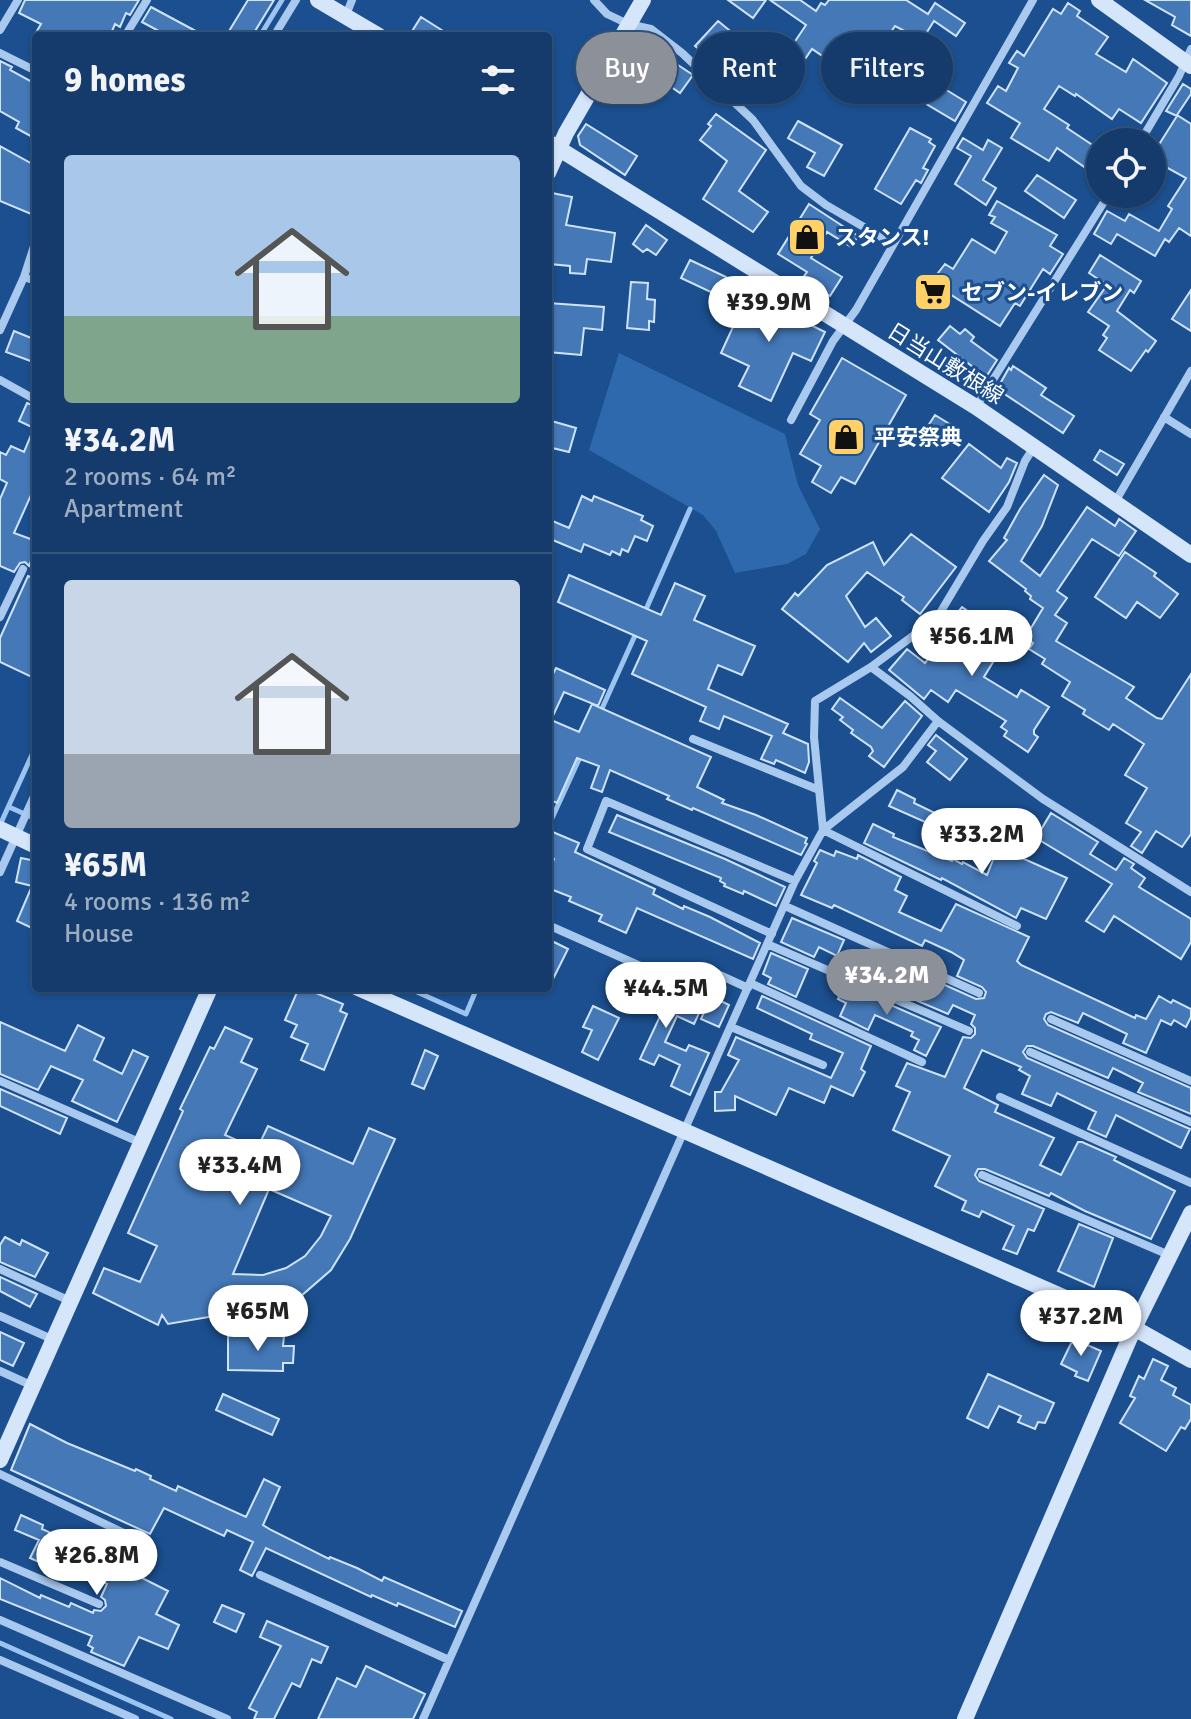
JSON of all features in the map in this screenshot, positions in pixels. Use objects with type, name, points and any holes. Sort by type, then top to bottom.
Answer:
[{"type":"street","points":[[0,30],[18,0]]},
{"type":"street","points":[[127,32],[147,0]]},
{"type":"street","points":[[276,32],[296,0]]},
{"type":"street","points":[[318,0],[349,8],[375,32]]},
{"type":"street","points":[[594,0],[607,14],[628,24],[651,29],[753,120],[801,186],[826,205],[893,244]]},
{"type":"street","points":[[554,146],[643,0]]},
{"type":"street","points":[[791,420],[833,341],[856,310],[1033,0]]},
{"type":"street","points":[[1099,0],[1189,59],[1148,128]]},
{"type":"street","points":[[0,53],[32,69]]},
{"type":"street","name":"日当山敷根線","points":[[554,146],[976,407],[1191,555]]},
{"type":"street","points":[[976,407],[1100,208]]},
{"type":"street","points":[[0,330],[32,252]]},
{"type":"street","points":[[24,277],[32,280]]},
{"type":"street","points":[[1115,502],[1191,371]]},
{"type":"street","points":[[0,380],[32,398]]},
{"type":"street","points":[[1164,417],[1191,434]]},
{"type":"street","points":[[823,830],[814,737],[815,701],[871,667],[937,618],[1007,507],[1034,446]]},
{"type":"street","points":[[0,617],[23,569]]},
{"type":"street","points":[[871,667],[1043,799],[1191,892]]},
{"type":"street","points":[[423,1719],[795,881],[823,830],[903,767],[938,721]]},
{"type":"street","points":[[693,739],[819,790]]},
{"type":"street","points":[[0,872],[8,833],[32,798]]},
{"type":"street","points":[[772,934],[587,849],[606,801],[795,881]]},
{"type":"street","points":[[823,830],[1017,926]]},
{"type":"street","points":[[8,833],[32,844]]},
{"type":"street","points":[[785,906],[979,993]]},
{"type":"street","points":[[552,927],[681,984],[711,971],[922,1062]]},
{"type":"street","points":[[767,944],[969,1031]]},
{"type":"street","points":[[0,1460],[208,992]]},
{"type":"street","points":[[367,992],[1134,1328],[1191,1360]]},
{"type":"street","points":[[1051,1019],[1191,1081]]},
{"type":"street","points":[[731,1027],[823,1065]]},
{"type":"street","points":[[1030,1052],[1191,1122]]},
{"type":"street","points":[[0,1081],[139,1142]]},
{"type":"street","points":[[1000,1097],[1191,1183]]},
{"type":"street","points":[[982,1175],[1170,1256]]},
{"type":"street","points":[[965,1719],[1134,1328],[1191,1213]]},
{"type":"street","points":[[0,1269],[70,1301]]},
{"type":"street","points":[[0,1316],[54,1341]]},
{"type":"street","points":[[0,1371],[33,1386]]},
{"type":"street","points":[[0,1474],[147,1544]]},
{"type":"street","points":[[0,1562],[99,1604]]},
{"type":"street","points":[[260,1575],[449,1660]]},
{"type":"street","points":[[0,1620],[227,1719]]},
{"type":"street","points":[[0,1660],[135,1719]]},
{"type":"shaded area","points":[[619,353],[785,434],[798,485],[820,529],[806,554],[787,564],[735,573],[716,531],[703,515],[589,450]]},
{"type":"building","points":[[25,0],[139,0],[130,15],[126,13],[120,27],[115,24],[112,32],[36,32],[41,24],[19,13]]},
{"type":"building","points":[[248,0],[274,0],[254,32],[228,32]]},
{"type":"building","points":[[728,0],[766,0],[753,18]]},
{"type":"building","points":[[770,0],[800,0],[816,11],[821,3],[825,5],[829,0],[906,0],[928,14],[935,3],[965,23],[956,36],[934,21],[927,32],[907,32],[895,26],[891,32],[821,32],[821,55],[812,49],[805,59],[805,32],[801,32],[806,25]]},
{"type":"building","points":[[1145,0],[1191,0],[1191,36],[1172,25],[1175,17]]},
{"type":"building","points":[[1068,3],[1080,11],[1077,16],[1108,37],[1096,54],[1126,72],[1133,59],[1167,83],[1141,123],[1119,109],[1112,119],[1059,86],[1044,109],[1086,141],[1086,168],[1057,148],[1049,161],[1011,138],[1020,123],[987,103],[998,86],[1006,91],[1018,68],[1009,63],[1017,51],[1024,56],[1053,9],[1061,14]]},
{"type":"building","points":[[151,7],[198,32],[161,32],[142,22]]},
{"type":"building","points":[[421,17],[445,32],[412,32]]},
{"type":"building","points":[[718,21],[732,32],[708,32]]},
{"type":"building","points":[[0,61],[32,82],[32,137],[16,128],[19,122],[0,111]]},
{"type":"building","points":[[677,64],[693,75],[680,93],[677,91]]},
{"type":"building","points":[[1183,84],[1191,89],[1177,115],[1191,124],[1191,236],[1179,228],[1169,242],[1165,239],[1155,256],[1117,234],[1111,244],[1094,234],[1107,211],[1125,221],[1129,214],[1159,231],[1172,209],[1168,206],[1186,178],[1166,167],[1166,133],[1177,116],[1166,111]]},
{"type":"building","points":[[953,94],[966,102],[955,121],[926,104],[953,104]]},
{"type":"building","points":[[716,114],[766,150],[739,191],[768,212],[753,232],[703,199],[727,161],[700,140]]},
{"type":"building","points":[[798,121],[842,145],[824,176],[807,167],[815,153],[788,138]]},
{"type":"building","points":[[586,124],[637,156],[625,175],[580,145],[578,136]]},
{"type":"building","points":[[910,128],[931,139],[929,142],[935,146],[923,168],[928,170],[921,183],[916,180],[901,204],[875,189]]},
{"type":"building","points":[[963,138],[983,150],[988,140],[1002,148],[983,180],[996,188],[986,205],[955,184],[971,156],[957,148]]},
{"type":"building","points":[[0,146],[32,164],[32,214],[0,201]]},
{"type":"building","points":[[1037,175],[1076,200],[1064,218],[1025,191]]},
{"type":"building","points":[[552,193],[572,197],[566,225],[615,233],[611,262],[587,259],[585,274],[570,273],[570,266],[552,264]]},
{"type":"building","points":[[997,201],[1057,235],[1050,246],[1063,254],[1050,274],[1043,269],[1020,306],[1015,303],[1000,326],[931,282],[945,264],[953,269],[972,239],[995,253],[1007,232],[991,223],[995,217],[989,215]]},
{"type":"building","name":"スタンス!","points":[[809,204],[858,236],[851,247],[827,232],[811,258],[842,277],[830,296],[802,279],[807,272],[778,254]]},
{"type":"building","points":[[646,225],[667,240],[656,255],[647,249],[643,252],[633,244]]},
{"type":"building","points":[[1100,255],[1141,281],[1134,293],[1130,290],[1117,311],[1156,341],[1131,371],[1099,350],[1107,338],[1103,335],[1109,326],[1088,312],[1107,285],[1089,273]]},
{"type":"building","points":[[690,260],[726,277],[717,295],[681,278]]},
{"type":"building","points":[[631,282],[648,283],[647,299],[655,300],[654,322],[649,321],[649,330],[627,328]]},
{"type":"building","points":[[1191,290],[1191,331],[1172,319]]},
{"type":"building","points":[[748,294],[825,332],[811,361],[793,353],[771,401],[739,386],[749,366],[721,353]]},
{"type":"building","points":[[552,303],[604,307],[602,330],[584,328],[581,355],[552,352]]},
{"type":"building","points":[[950,326],[960,334],[965,329],[974,337],[971,341],[997,360],[986,377],[938,340]]},
{"type":"building","points":[[14,331],[32,338],[32,362],[6,352]]},
{"type":"building","name":"平安祭典","points":[[842,358],[906,395],[855,484],[841,477],[831,493],[812,482],[821,466],[800,454],[820,420],[810,414]]},
{"type":"building","points":[[1013,366],[1046,388],[1041,395],[1074,416],[1063,433],[997,389]]},
{"type":"building","points":[[27,403],[32,405],[32,427],[19,421]]},
{"type":"building","points":[[935,415],[961,431],[952,445],[926,429]]},
{"type":"building","points":[[552,421],[576,428],[569,452],[552,448]]},
{"type":"building","points":[[32,433],[32,493],[14,533],[32,540],[32,559],[29,566],[25,562],[20,563],[14,572],[0,566],[0,499],[7,483],[0,479],[0,452],[6,455],[11,446],[24,452]]},
{"type":"building","points":[[969,444],[1001,468],[1007,458],[1017,463],[1009,482],[989,512],[942,478]]},
{"type":"building","points":[[1100,450],[1124,464],[1117,475],[1094,460]]},
{"type":"building","points":[[1044,475],[1058,485],[1042,526],[1021,561],[1040,576],[1087,507],[1115,526],[1119,519],[1136,531],[1119,556],[1092,539],[1057,591],[1067,598],[1055,615],[1067,623],[1056,641],[1134,687],[1126,698],[1157,718],[1162,719],[1191,674],[1191,834],[1182,847],[1156,831],[1142,853],[1131,846],[1141,832],[1126,823],[1147,788],[1125,775],[1144,744],[1113,724],[1109,730],[1062,696],[1070,682],[1042,664],[1045,659],[1029,649],[1033,643],[1025,638],[1043,608],[1030,599],[1026,589],[989,561],[1007,540],[1004,538],[1020,509]]},
{"type":"building","points":[[582,496],[592,501],[594,496],[643,516],[641,520],[653,526],[647,541],[635,536],[628,552],[622,549],[620,555],[612,551],[610,555],[584,544],[581,552],[552,540],[552,521],[569,528]]},
{"type":"building","points":[[911,534],[956,567],[920,614],[902,600],[904,597],[867,572],[846,596],[865,627],[876,618],[891,636],[871,652],[864,643],[848,662],[782,609],[827,565],[873,542],[884,565]]},
{"type":"building","points":[[1125,552],[1156,573],[1154,576],[1178,594],[1160,618],[1137,602],[1126,618],[1095,597]]},
{"type":"building","points":[[569,575],[661,615],[675,583],[705,596],[694,620],[755,646],[742,675],[718,665],[708,689],[788,724],[783,733],[808,744],[809,762],[805,773],[776,760],[774,764],[761,759],[772,736],[724,716],[719,729],[700,721],[706,707],[632,674],[647,641],[558,602]]},
{"type":"building","points":[[28,576],[32,578],[32,677],[0,662],[0,638]]},
{"type":"building","points":[[962,607],[973,615],[968,621],[1004,644],[984,677],[1017,697],[1021,690],[1049,707],[1034,730],[1038,737],[1028,752],[1004,736],[1007,731],[1001,727],[1006,721],[956,690],[948,702],[931,690],[924,699],[889,670],[907,649],[925,663],[953,625],[949,623]]},
{"type":"building","points":[[556,668],[605,690],[598,706],[564,692],[552,718],[552,676]]},
{"type":"building","points":[[840,698],[882,728],[905,701],[922,716],[884,767],[869,756],[873,751],[871,747],[851,733],[853,730],[840,720],[843,717],[832,709]]},
{"type":"building","points":[[592,704],[711,757],[697,787],[724,800],[722,803],[807,838],[807,844],[801,855],[667,799],[669,796],[610,770],[602,792],[591,788],[599,766],[577,758],[557,803],[552,801],[552,720],[579,732]]},
{"type":"building","points":[[936,735],[967,759],[950,780],[927,762],[936,751],[928,745]]},
{"type":"building","points":[[897,790],[915,799],[914,803],[939,815],[934,826],[889,806]]},
{"type":"building","points":[[1051,813],[1098,842],[1090,854],[1116,870],[1124,858],[1134,864],[1131,868],[1145,878],[1139,887],[1191,919],[1191,942],[1181,959],[1114,916],[1104,932],[1086,921],[1112,884],[1036,838]]},
{"type":"building","points":[[617,815],[785,887],[776,906],[744,891],[743,894],[724,886],[721,878],[609,832]]},
{"type":"building","points":[[873,824],[894,834],[893,837],[952,861],[963,862],[987,875],[997,850],[1003,853],[1004,850],[1067,878],[1046,919],[1021,908],[1016,918],[942,878],[864,843]]},
{"type":"building","points":[[552,832],[579,843],[575,852],[655,889],[653,894],[683,909],[684,906],[710,917],[760,943],[753,959],[637,908],[626,933],[599,921],[602,915],[569,901],[571,897],[552,890]]},
{"type":"building","points":[[820,850],[834,856],[836,851],[857,859],[858,855],[901,877],[895,890],[907,896],[899,912],[941,931],[956,904],[1029,937],[1017,961],[1021,965],[1135,1018],[1136,1015],[1146,1019],[1159,996],[1191,1009],[1186,1027],[1174,1020],[1171,1025],[1161,1020],[1146,1053],[1123,1043],[1127,1034],[1083,1013],[1078,1023],[1051,1012],[1044,1019],[1048,1025],[1191,1088],[1191,1114],[1138,1092],[1143,1083],[1113,1068],[1108,1078],[1033,1046],[1027,1046],[1023,1052],[1027,1058],[1190,1129],[1181,1148],[1116,1115],[1106,1137],[1088,1129],[1096,1112],[1057,1093],[1051,1106],[1022,1094],[1030,1076],[1019,1070],[1021,1067],[982,1050],[964,1088],[998,1105],[995,1112],[1054,1138],[1040,1165],[1061,1175],[1078,1142],[1082,1142],[1116,1157],[1114,1160],[1175,1191],[1151,1239],[1051,1193],[1049,1196],[985,1169],[978,1169],[975,1175],[979,1181],[1044,1209],[1034,1231],[1028,1229],[1017,1254],[1003,1249],[1014,1226],[982,1211],[979,1217],[962,1210],[966,1201],[935,1186],[950,1156],[893,1130],[910,1092],[896,1086],[907,1063],[945,1077],[963,1037],[971,1038],[975,1034],[971,1024],[975,1015],[953,1005],[948,1014],[855,974],[867,950],[976,999],[984,998],[986,992],[982,987],[957,976],[964,960],[951,952],[925,940],[922,946],[834,905],[832,908],[801,895]]},
{"type":"building","points":[[21,858],[32,860],[32,886],[16,882]]},
{"type":"building","points":[[32,886],[32,928],[17,921]]},
{"type":"building","points":[[792,918],[844,940],[837,956],[819,947],[814,957],[781,942]]},
{"type":"building","points":[[554,942],[568,949],[552,981]]},
{"type":"building","points":[[771,953],[808,969],[796,997],[768,984],[771,978],[763,974]]},
{"type":"building","points":[[622,971],[701,1009],[694,1024],[677,1016],[665,1042],[686,1051],[689,1045],[709,1053],[690,1095],[671,1086],[680,1065],[659,1055],[654,1065],[640,1059],[662,1012],[613,990]]},
{"type":"building","points":[[845,985],[941,1027],[926,1056],[914,1050],[919,1040],[911,1036],[913,1032],[875,1015],[868,1030],[840,1016],[846,1003],[838,999]]},
{"type":"building","points":[[297,992],[313,992],[343,1004],[340,1011],[347,1014],[324,1070],[301,1060],[308,1044],[291,1037],[297,1025],[285,1020]]},
{"type":"building","points":[[711,996],[729,1005],[719,1027],[701,1019]]},
{"type":"building","points":[[762,996],[871,1046],[861,1069],[865,1072],[853,1096],[831,1086],[824,1103],[789,1088],[776,1115],[735,1096],[735,1110],[715,1111],[715,1092],[721,1092],[739,1060],[728,1055],[736,1037],[831,1078],[843,1053],[810,1039],[812,1034],[757,1008]]},
{"type":"building","points":[[593,1006],[619,1018],[598,1060],[582,1052],[592,1030],[583,1027]]},
{"type":"building","points":[[0,1022],[65,1051],[78,1025],[104,1038],[94,1060],[122,1074],[133,1050],[148,1057],[117,1122],[72,1101],[83,1080],[51,1066],[38,1090],[0,1074]]},
{"type":"building","points":[[225,1027],[252,1039],[241,1062],[257,1069],[225,1135],[257,1149],[268,1126],[353,1164],[369,1128],[395,1139],[350,1239],[331,1270],[301,1296],[270,1307],[229,1314],[229,1304],[223,1312],[216,1311],[215,1316],[168,1324],[162,1315],[158,1325],[93,1293],[104,1268],[140,1282],[157,1246],[128,1233],[183,1111],[180,1109],[210,1047],[214,1049]],"holes":[[[269,1189],[331,1216],[321,1236],[305,1256],[286,1268],[263,1275],[233,1274]]]},
{"type":"building","points":[[425,1050],[438,1056],[424,1089],[412,1084]]},
{"type":"building","points":[[0,1089],[67,1118],[60,1134],[0,1106]]},
{"type":"building","points":[[1079,1224],[1113,1238],[1094,1287],[1058,1271]]},
{"type":"building","points":[[5,1237],[20,1245],[22,1240],[48,1253],[35,1277],[0,1262],[0,1245]]},
{"type":"building","points":[[0,1277],[37,1294],[30,1307],[0,1291]]},
{"type":"building","points":[[0,1332],[24,1343],[13,1366],[0,1360]]},
{"type":"building","points":[[1076,1333],[1087,1338],[1085,1344],[1101,1351],[1088,1381],[1075,1376],[1077,1372],[1061,1364]]},
{"type":"building","points":[[228,1335],[284,1336],[283,1346],[294,1346],[293,1363],[283,1363],[283,1371],[228,1370]]},
{"type":"building","points":[[1153,1359],[1168,1366],[1161,1380],[1176,1388],[1173,1395],[1191,1405],[1191,1419],[1185,1429],[1181,1427],[1166,1451],[1120,1423],[1135,1398],[1130,1396],[1139,1376],[1144,1379]]},
{"type":"building","points":[[988,1374],[1054,1403],[1045,1423],[1038,1422],[1035,1429],[1018,1422],[1021,1416],[999,1406],[988,1428],[967,1418]]},
{"type":"building","points":[[223,1394],[279,1419],[272,1435],[216,1410]]},
{"type":"building","points":[[30,1424],[67,1443],[136,1469],[176,1491],[178,1486],[246,1517],[264,1479],[280,1487],[263,1525],[329,1559],[357,1568],[382,1581],[384,1577],[462,1611],[455,1627],[398,1603],[397,1606],[371,1597],[266,1548],[252,1576],[240,1570],[253,1542],[227,1530],[224,1536],[164,1508],[150,1534],[11,1470]]},
{"type":"building","points":[[21,1515],[70,1542],[72,1537],[115,1557],[141,1573],[140,1577],[168,1591],[156,1614],[179,1625],[168,1649],[139,1637],[124,1666],[91,1652],[93,1648],[88,1645],[92,1636],[0,1599],[0,1578],[40,1598],[41,1595],[69,1607],[71,1603],[93,1613],[106,1606],[101,1597],[107,1584],[44,1557],[41,1563],[30,1558],[39,1540],[15,1530]]},
{"type":"building","points":[[222,1605],[244,1614],[236,1632],[214,1622]]},
{"type":"building","points":[[267,1621],[328,1647],[321,1663],[312,1659],[300,1687],[292,1683],[274,1719],[254,1719],[257,1712],[249,1708],[281,1646],[260,1637]]},
{"type":"building","points":[[366,1666],[425,1694],[413,1719],[318,1719],[337,1678],[356,1687]]},
{"type":"waterway","points":[[262,32],[282,0]]},
{"type":"waterway","points":[[644,614],[690,509]]},
{"type":"waterway","points":[[600,713],[637,631]]},
{"type":"waterway","points":[[0,825],[32,755]]},
{"type":"waterway","points":[[552,818],[581,755]]},
{"type":"waterway","points":[[9,807],[32,817]]},
{"type":"waterway","points":[[417,992],[466,1014],[475,992]]},
{"type":"waterway","points":[[0,1643],[171,1719]]},
{"type":"place","name":"スタンス!","points":[[807,237]]},
{"type":"place","name":"セブン-イレブン","points":[[933,292]]},
{"type":"place","name":"平安祭典","points":[[846,437]]}]
